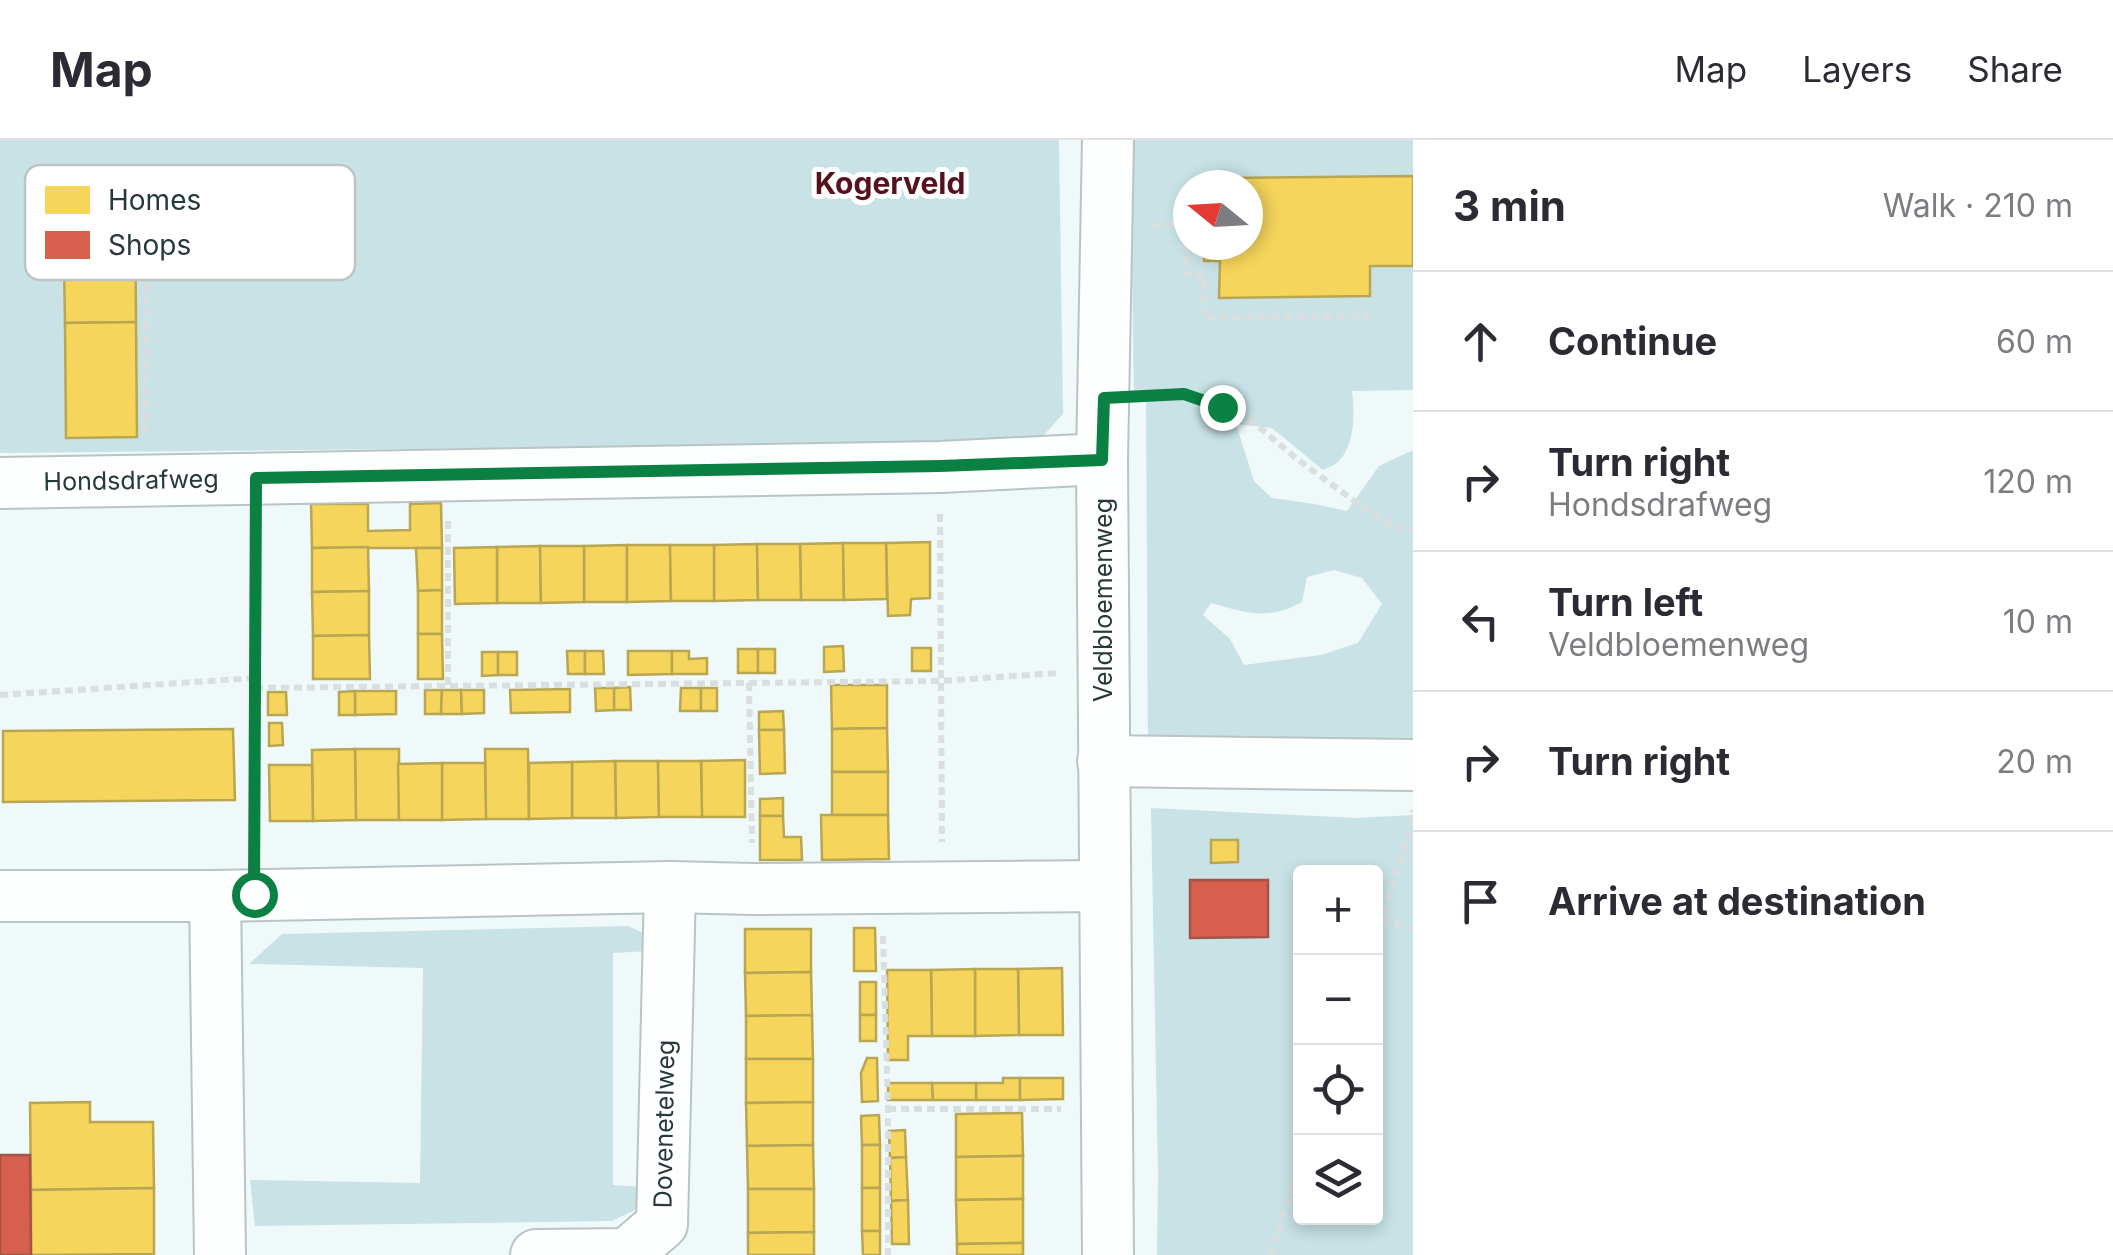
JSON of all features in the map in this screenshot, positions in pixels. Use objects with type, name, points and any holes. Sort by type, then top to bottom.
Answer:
[{"type":"street","name":"Veldbloemenweg","points":[[1108,140],[1102,460],[1108,1255]]},
{"type":"street","name":"Hondsdrafweg","points":[[0,482],[1102,460]]},
{"type":"street","points":[[1103,761],[1413,765]]},
{"type":"street","points":[[0,896],[1105,886]]},
{"type":"street","name":"Dovenetelweg","points":[[536,1255],[627,1254],[662,1224],[670,888]]},
{"type":"street","points":[[220,1255],[234,895]]},
{"type":"path","points":[[1106,226],[1185,224],[1187,274],[1204,276],[1205,318],[1370,316]]},
{"type":"path","points":[[144,480],[147,280]]},
{"type":"path","points":[[1104,398],[1184,394],[1222,407],[1254,422],[1368,511],[1393,526],[1413,530]]},
{"type":"path","points":[[940,466],[942,888]]},
{"type":"path","points":[[448,475],[448,685]]},
{"type":"path","points":[[234,895],[255,688],[256,478]]},
{"type":"path","points":[[255,688],[940,681],[1104,670]]},
{"type":"path","points":[[0,695],[255,678]]},
{"type":"path","points":[[749,683],[753,889]]},
{"type":"path","points":[[1383,916],[1412,824],[1413,804]]},
{"type":"path","points":[[882,889],[888,1255]]},
{"type":"path","points":[[1383,919],[1413,929]]},
{"type":"path","points":[[888,1109],[1106,1110]]},
{"type":"path","points":[[1270,1255],[1293,1184]]},
{"type":"shaded area","points":[[0,140],[1059,140],[1063,414],[1040,439],[912,444],[0,453]]},
{"type":"shaded area","points":[[1130,140],[1413,140],[1413,390],[1352,391],[1348,447],[1338,462],[1323,470],[1272,428],[1236,424],[1254,481],[1272,498],[1347,511],[1379,466],[1413,450],[1413,745],[1148,749],[1146,397],[1134,397]],"holes":[[[1334,570],[1362,578],[1382,604],[1358,643],[1321,655],[1244,665],[1230,639],[1203,615],[1211,603],[1257,613],[1290,608],[1302,602],[1307,577]]]},
{"type":"shaded area","points":[[1151,808],[1356,818],[1413,815],[1413,1255],[1157,1255]]},
{"type":"shaded area","points":[[628,926],[645,934],[649,951],[613,953],[613,1185],[645,1187],[644,1206],[612,1221],[255,1226],[250,1180],[420,1183],[423,968],[249,964],[282,934]]},
{"type":"building: Homes","points":[[1413,176],[1413,266],[1370,266],[1370,296],[1219,298],[1220,261],[1204,260],[1263,260],[1263,178]]},
{"type":"building: Homes","points":[[64,280],[136,280],[136,322],[65,323]]},
{"type":"building: Homes","points":[[136,322],[137,437],[66,438],[65,323]]},
{"type":"building: Homes","points":[[441,503],[442,548],[312,548],[311,504],[368,504],[368,531],[410,530],[410,504]]},
{"type":"building: Homes","points":[[930,542],[930,598],[911,599],[910,615],[888,616],[886,543]]},
{"type":"building: Homes","points":[[843,543],[844,600],[801,600],[800,544]]},
{"type":"building: Homes","points":[[843,543],[886,543],[887,599],[844,600]]},
{"type":"building: Homes","points":[[757,544],[758,600],[714,601],[714,545]]},
{"type":"building: Homes","points":[[757,544],[800,544],[801,600],[758,600]]},
{"type":"building: Homes","points":[[627,545],[627,602],[584,602],[584,546]]},
{"type":"building: Homes","points":[[627,545],[670,545],[671,601],[627,602]]},
{"type":"building: Homes","points":[[670,545],[714,545],[714,601],[671,601]]},
{"type":"building: Homes","points":[[540,546],[541,603],[497,603],[497,547]]},
{"type":"building: Homes","points":[[540,546],[584,546],[584,602],[541,603]]},
{"type":"building: Homes","points":[[368,547],[369,591],[312,592],[312,548]]},
{"type":"building: Homes","points":[[497,547],[497,603],[455,604],[454,548]]},
{"type":"building: Homes","points":[[416,548],[442,548],[442,590],[418,591]]},
{"type":"building: Homes","points":[[442,590],[442,634],[418,634],[418,591]]},
{"type":"building: Homes","points":[[369,591],[369,635],[313,636],[312,592]]},
{"type":"building: Homes","points":[[418,634],[442,634],[443,679],[418,679]]},
{"type":"building: Homes","points":[[369,635],[370,679],[313,679],[313,636]]},
{"type":"building: Homes","points":[[843,646],[844,671],[824,672],[824,647]]},
{"type":"building: Homes","points":[[912,648],[931,648],[931,671],[912,671]]},
{"type":"building: Homes","points":[[738,649],[758,649],[758,673],[738,673]]},
{"type":"building: Homes","points":[[758,649],[775,649],[775,673],[758,673]]},
{"type":"building: Homes","points":[[567,651],[585,651],[585,674],[568,674]]},
{"type":"building: Homes","points":[[585,651],[603,651],[604,674],[585,674]]},
{"type":"building: Homes","points":[[628,651],[672,651],[672,674],[628,675]]},
{"type":"building: Homes","points":[[672,651],[689,651],[689,659],[707,658],[707,674],[672,674]]},
{"type":"building: Homes","points":[[482,652],[498,652],[498,675],[482,676]]},
{"type":"building: Homes","points":[[498,652],[517,652],[517,675],[498,675]]},
{"type":"building: Homes","points":[[831,685],[887,685],[887,728],[832,729]]},
{"type":"building: Homes","points":[[630,687],[631,710],[614,710],[614,688]]},
{"type":"building: Homes","points":[[595,688],[614,688],[614,710],[596,711]]},
{"type":"building: Homes","points":[[681,688],[701,688],[701,711],[680,711]]},
{"type":"building: Homes","points":[[701,688],[717,688],[717,711],[701,711]]},
{"type":"building: Homes","points":[[570,689],[570,712],[511,713],[510,690]]},
{"type":"building: Homes","points":[[425,690],[442,690],[441,714],[425,714]]},
{"type":"building: Homes","points":[[442,690],[461,690],[462,714],[441,714]]},
{"type":"building: Homes","points":[[461,690],[484,690],[484,713],[462,714]]},
{"type":"building: Homes","points":[[355,691],[396,691],[396,714],[355,715]]},
{"type":"building: Homes","points":[[355,691],[355,715],[339,715],[339,692]]},
{"type":"building: Homes","points":[[268,692],[286,692],[287,715],[268,715]]},
{"type":"building: Homes","points":[[783,711],[784,730],[759,730],[759,712]]},
{"type":"building: Homes","points":[[269,723],[282,723],[283,745],[269,746]]},
{"type":"building: Homes","points":[[887,728],[888,772],[832,772],[832,729]]},
{"type":"building: Homes","points":[[233,729],[235,800],[3,802],[3,731]]},
{"type":"building: Homes","points":[[759,730],[784,730],[785,773],[760,774]]},
{"type":"building: Homes","points":[[355,749],[399,749],[399,820],[356,820]]},
{"type":"building: Homes","points":[[355,749],[356,820],[313,821],[312,750]]},
{"type":"building: Homes","points":[[485,749],[528,749],[529,819],[486,819]]},
{"type":"building: Homes","points":[[745,760],[745,817],[702,817],[701,761]]},
{"type":"building: Homes","points":[[615,761],[658,761],[659,817],[616,818]]},
{"type":"building: Homes","points":[[615,761],[616,818],[572,818],[572,762]]},
{"type":"building: Homes","points":[[658,761],[701,761],[702,817],[659,817]]},
{"type":"building: Homes","points":[[572,762],[572,818],[529,819],[529,763]]},
{"type":"building: Homes","points":[[442,763],[485,763],[486,819],[442,820]]},
{"type":"building: Homes","points":[[442,763],[442,820],[399,820],[398,764]]},
{"type":"building: Homes","points":[[269,765],[312,765],[313,821],[270,821]]},
{"type":"building: Homes","points":[[832,772],[888,772],[888,815],[832,815]]},
{"type":"building: Homes","points":[[783,798],[783,816],[760,816],[760,799]]},
{"type":"building: Homes","points":[[821,815],[888,815],[889,859],[822,860]]},
{"type":"building: Homes","points":[[760,816],[783,816],[784,837],[801,837],[802,860],[760,860]]},
{"type":"building: Homes","points":[[1211,840],[1238,840],[1238,862],[1211,863]]},
{"type":"building: Homes","points":[[854,928],[875,928],[876,971],[854,971]]},
{"type":"building: Homes","points":[[745,929],[811,929],[811,972],[745,973]]},
{"type":"building: Homes","points":[[1062,968],[1063,1035],[1019,1035],[1018,969]]},
{"type":"building: Homes","points":[[975,969],[1018,969],[1019,1035],[975,1036]]},
{"type":"building: Homes","points":[[975,969],[975,1036],[932,1036],[931,970]]},
{"type":"building: Homes","points":[[887,970],[931,970],[932,1036],[908,1036],[908,1060],[888,1060]]},
{"type":"building: Homes","points":[[811,972],[812,1015],[746,1016],[745,973]]},
{"type":"building: Homes","points":[[860,982],[876,982],[876,1015],[860,1015]]},
{"type":"building: Homes","points":[[812,1015],[813,1059],[746,1059],[746,1016]]},
{"type":"building: Homes","points":[[860,1015],[876,1015],[876,1041],[860,1041]]},
{"type":"building: Homes","points":[[867,1058],[877,1058],[878,1101],[862,1102],[861,1073]]},
{"type":"building: Homes","points":[[746,1059],[813,1059],[813,1102],[746,1103]]},
{"type":"building: Homes","points":[[1003,1078],[1020,1078],[1020,1100],[976,1100],[976,1083],[1003,1083]]},
{"type":"building: Homes","points":[[1020,1078],[1063,1078],[1063,1099],[1020,1100]]},
{"type":"building: Homes","points":[[888,1083],[932,1083],[933,1100],[888,1100]]},
{"type":"building: Homes","points":[[932,1083],[976,1083],[976,1100],[933,1100]]},
{"type":"building: Homes","points":[[90,1102],[90,1122],[153,1122],[154,1188],[31,1190],[30,1103]]},
{"type":"building: Homes","points":[[813,1102],[813,1145],[747,1146],[746,1103]]},
{"type":"building: Homes","points":[[1022,1113],[1023,1156],[956,1157],[956,1114]]},
{"type":"building: Homes","points":[[879,1115],[880,1145],[862,1145],[861,1116]]},
{"type":"building: Homes","points":[[905,1130],[906,1157],[890,1158],[889,1131]]},
{"type":"building: Homes","points":[[813,1145],[814,1189],[748,1189],[747,1146]]},
{"type":"building: Homes","points":[[862,1145],[880,1145],[880,1188],[862,1188]]},
{"type":"building: Homes","points":[[1023,1156],[1023,1199],[956,1200],[956,1157]]},
{"type":"building: Homes","points":[[906,1157],[908,1200],[891,1201],[890,1158]]},
{"type":"building: Homes","points":[[154,1188],[154,1254],[31,1255],[31,1190]]},
{"type":"building: Homes","points":[[862,1188],[880,1188],[880,1231],[862,1231]]},
{"type":"building: Homes","points":[[748,1189],[814,1189],[814,1232],[748,1233]]},
{"type":"building: Homes","points":[[1023,1199],[1023,1243],[957,1244],[956,1200]]},
{"type":"building: Homes","points":[[908,1200],[909,1244],[892,1244],[891,1201]]},
{"type":"building: Homes","points":[[862,1231],[880,1231],[880,1255],[863,1255]]},
{"type":"building: Homes","points":[[814,1232],[814,1255],[748,1255],[748,1233]]},
{"type":"building: Homes","points":[[1023,1243],[1023,1255],[957,1255],[957,1244]]},
{"type":"building: Shops","points":[[1190,880],[1268,880],[1268,937],[1190,938]]},
{"type":"building: Shops","points":[[0,1155],[30,1155],[31,1255],[0,1255]]},
{"type":"district","name":"Kogerveld","points":[[890,184]]},
{"type":"route","points":[[254,894],[256,478],[1102,460],[1104,398],[1184,394],[1222,407]]}]
